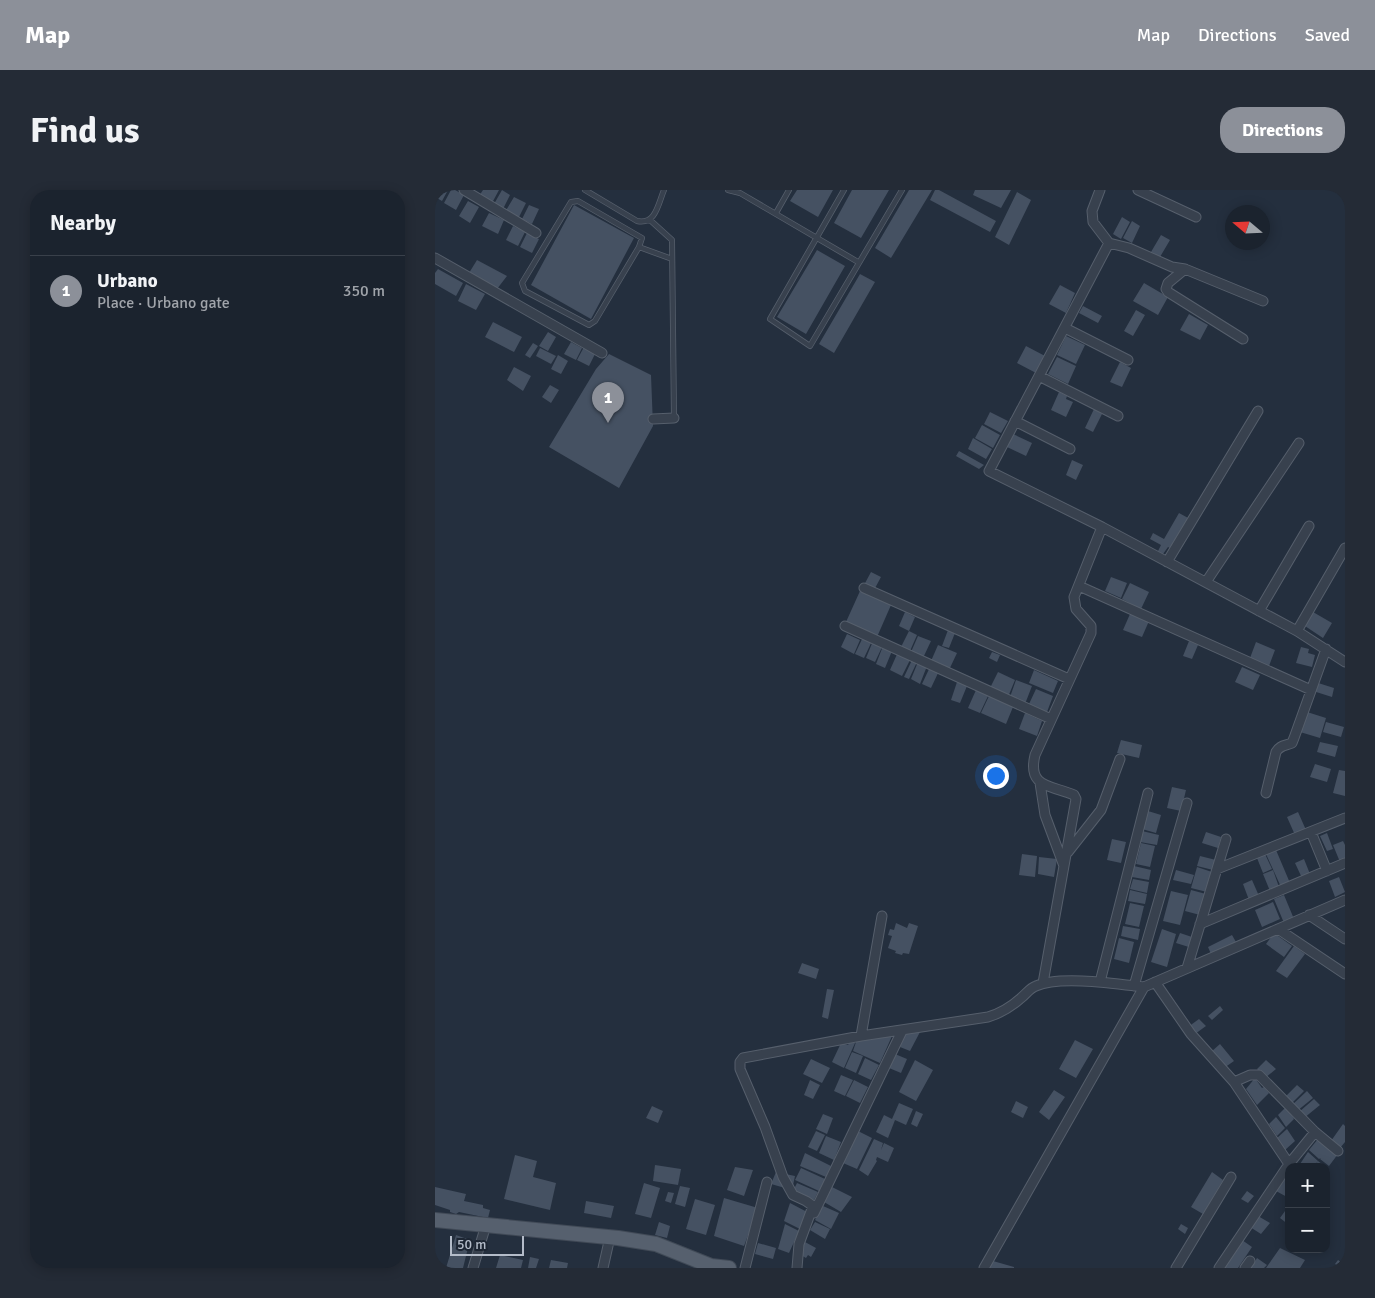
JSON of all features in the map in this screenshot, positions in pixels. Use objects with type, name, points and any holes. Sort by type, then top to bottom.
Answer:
[{"type":"main road","points":[[435,1220],[610,1237],[656,1244],[711,1266],[729,1268]]},
{"type":"street","points":[[464,190],[536,233]]},
{"type":"street","points":[[1100,190],[1092,211],[1093,222],[1109,243],[1129,248],[1173,267],[1185,269],[1263,301]]},
{"type":"street","points":[[1138,190],[1196,218]]},
{"type":"street","points":[[1109,243],[989,471],[1102,527],[1206,582],[1297,631],[1345,662]]},
{"type":"street","points":[[435,258],[602,354]]},
{"type":"street","points":[[1185,269],[1169,283],[1166,289],[1243,339]]},
{"type":"street","points":[[1065,328],[1127,360]]},
{"type":"street","points":[[1039,376],[1118,416]]},
{"type":"street","points":[[1167,562],[1258,411]]},
{"type":"street","points":[[653,420],[674,418]]},
{"type":"street","points":[[1015,421],[1070,449]]},
{"type":"street","points":[[1206,582],[1299,443]]},
{"type":"street","points":[[1259,611],[1309,526]]},
{"type":"street","points":[[1064,867],[1045,815],[1040,783],[1036,778],[1033,764],[1035,755],[1091,629],[1091,626],[1074,605],[1074,597],[1102,527]]},
{"type":"street","points":[[1297,631],[1345,548]]},
{"type":"street","points":[[1079,586],[1311,690]]},
{"type":"street","points":[[864,588],[1069,679]]},
{"type":"street","points":[[845,626],[1051,718]]},
{"type":"street","points":[[1267,793],[1276,752],[1278,748],[1292,743],[1326,649]]},
{"type":"street","points":[[1066,854],[1101,810],[1120,760]]},
{"type":"street","points":[[1040,783],[1076,797],[1043,983]]},
{"type":"street","points":[[1100,982],[1148,793]]},
{"type":"street","points":[[1134,986],[1187,803]]},
{"type":"street","points":[[1217,869],[1345,818]]},
{"type":"street","points":[[1311,832],[1327,871]]},
{"type":"street","points":[[1187,968],[1226,839]]},
{"type":"street","points":[[1200,924],[1345,863]]},
{"type":"street","points":[[797,1268],[799,1244],[813,1206],[793,1195],[783,1177],[765,1127],[740,1069],[740,1062],[747,1056],[996,1015],[1016,1003],[1033,987],[1043,983],[1085,981],[1144,987],[1345,900]]},
{"type":"street","points":[[861,1036],[883,916]]},
{"type":"street","points":[[1309,916],[1345,939]]},
{"type":"street","points":[[1279,929],[1345,974]]},
{"type":"street","points":[[1155,982],[1191,1034],[1233,1082],[1288,1163]]},
{"type":"street","points":[[984,1268],[1144,987]]},
{"type":"street","points":[[799,1244],[902,1031]]},
{"type":"street","points":[[1233,1082],[1250,1075],[1259,1075],[1315,1132],[1338,1151]]},
{"type":"street","points":[[1290,1163],[1315,1132]]},
{"type":"street","points":[[1219,1268],[1285,1170]]},
{"type":"street","points":[[1176,1268],[1231,1177]]},
{"type":"street","points":[[745,1268],[767,1182]]},
{"type":"street","points":[[473,1268],[486,1226]]},
{"type":"street","points":[[603,1268],[610,1237]]},
{"type":"lane","points":[[585,190],[637,221],[644,222],[650,220],[665,190]]},
{"type":"lane","points":[[728,190],[740,193],[858,262]]},
{"type":"lane","points":[[776,213],[789,190]]},
{"type":"lane","points":[[844,190],[770,319],[810,346],[902,190]]},
{"type":"lane","points":[[578,201],[642,238],[639,247],[595,321],[589,325],[525,291],[523,287],[522,282],[571,202],[578,201]]},
{"type":"lane","points":[[650,220],[672,240],[674,418]]},
{"type":"lane","points":[[639,247],[672,259]]},
{"type":"building","points":[[435,190],[448,190],[442,201],[435,197]]},
{"type":"building","points":[[451,190],[464,195],[456,210],[444,203]]},
{"type":"building","points":[[483,190],[499,190],[492,203],[479,196]]},
{"type":"building","points":[[502,190],[510,195],[503,209],[494,204]]},
{"type":"building","points":[[797,190],[833,190],[818,217],[790,201]]},
{"type":"building","points":[[852,190],[889,190],[861,238],[834,223]]},
{"type":"building","points":[[909,190],[932,190],[891,258],[875,248]]},
{"type":"building","points":[[935,190],[939,190],[996,221],[990,232],[930,200]]},
{"type":"building","points":[[975,190],[1011,190],[1001,208],[973,195]]},
{"type":"building","points":[[1017,192],[1031,200],[1009,245],[995,237]]},
{"type":"building","points":[[514,197],[526,203],[518,219],[505,212]]},
{"type":"building","points":[[468,201],[479,207],[470,223],[459,216]]},
{"type":"building","points":[[529,205],[539,209],[532,224],[522,219]]},
{"type":"building","points":[[574,205],[634,238],[591,319],[531,285]]},
{"type":"building","points":[[489,213],[504,220],[498,234],[482,226]]},
{"type":"building","points":[[1122,217],[1130,222],[1121,239],[1113,234]]},
{"type":"building","points":[[1132,221],[1140,226],[1132,243],[1123,238]]},
{"type":"building","points":[[513,226],[525,232],[518,246],[506,240]]},
{"type":"building","points":[[527,233],[539,239],[532,253],[520,247]]},
{"type":"building","points":[[1161,235],[1170,240],[1160,257],[1151,252]]},
{"type":"building","points":[[817,250],[845,266],[806,334],[777,317]]},
{"type":"building","points":[[477,260],[507,276],[497,289],[469,273]]},
{"type":"building","points":[[438,269],[463,283],[456,296],[435,284],[435,273]]},
{"type":"building","points":[[860,274],[875,282],[834,353],[819,344]]},
{"type":"building","points":[[1144,283],[1168,297],[1158,315],[1133,301]]},
{"type":"building","points":[[466,284],[485,294],[476,310],[458,301]]},
{"type":"building","points":[[1060,285],[1075,293],[1066,313],[1049,304]]},
{"type":"building","points":[[1083,306],[1102,316],[1098,323],[1079,313]]},
{"type":"building","points":[[1136,310],[1145,315],[1133,336],[1124,331]]},
{"type":"building","points":[[1189,314],[1208,325],[1200,340],[1180,330]]},
{"type":"building","points":[[493,322],[522,337],[514,352],[485,337]]},
{"type":"building","points":[[548,332],[556,337],[548,351],[539,346]]},
{"type":"building","points":[[1066,336],[1085,345],[1076,364],[1057,355]]},
{"type":"building","points":[[571,342],[582,348],[576,360],[564,354]]},
{"type":"building","points":[[533,343],[538,346],[530,358],[525,355]]},
{"type":"building","points":[[1026,346],[1045,356],[1036,373],[1017,363]]},
{"type":"building","points":[[584,347],[595,354],[589,366],[577,360]]},
{"type":"building","points":[[540,348],[556,356],[551,364],[536,356]]},
{"type":"building","points":[[609,354],[651,375],[653,426],[619,488],[549,447],[596,369]]},
{"type":"building","points":[[558,355],[568,361],[561,374],[551,369]]},
{"type":"building","points":[[1057,357],[1076,366],[1068,384],[1048,374]]},
{"type":"building","points":[[1120,362],[1131,368],[1122,387],[1110,382]]},
{"type":"building","points":[[514,367],[531,376],[523,391],[507,380]]},
{"type":"building","points":[[550,385],[559,390],[551,403],[542,397]]},
{"type":"building","points":[[1059,392],[1067,396],[1066,399],[1073,402],[1066,417],[1051,410]]},
{"type":"building","points":[[1094,409],[1102,414],[1093,432],[1085,428]]},
{"type":"building","points":[[990,412],[1008,421],[1001,433],[984,424]]},
{"type":"building","points":[[982,425],[1000,435],[993,448],[975,438]]},
{"type":"building","points":[[1013,434],[1032,443],[1026,456],[1007,447]]},
{"type":"building","points":[[973,438],[992,449],[986,459],[968,449]]},
{"type":"building","points":[[959,451],[984,465],[979,469],[956,456]]},
{"type":"building","points":[[1072,460],[1083,465],[1076,480],[1066,475]]},
{"type":"building","points":[[1179,513],[1190,519],[1172,549],[1168,547],[1163,554],[1158,551],[1161,545],[1150,539],[1153,533],[1164,539]]},
{"type":"building","points":[[871,572],[881,577],[874,590],[864,585]]},
{"type":"building","points":[[1111,577],[1127,583],[1121,598],[1105,591]]},
{"type":"building","points":[[1130,583],[1149,592],[1141,609],[1122,599]]},
{"type":"building","points":[[860,591],[891,605],[877,637],[846,622]]},
{"type":"building","points":[[905,612],[915,617],[909,631],[899,626]]},
{"type":"building","points":[[1313,612],[1332,623],[1323,638],[1305,626]]},
{"type":"building","points":[[1130,614],[1149,621],[1142,637],[1123,630]]},
{"type":"building","points":[[948,630],[955,633],[949,648],[942,646]]},
{"type":"building","points":[[909,631],[917,635],[910,651],[901,647]]},
{"type":"building","points":[[847,634],[860,640],[854,654],[841,647]]},
{"type":"building","points":[[918,636],[931,641],[923,658],[911,652]]},
{"type":"building","points":[[863,637],[872,641],[864,658],[855,654]]},
{"type":"building","points":[[873,641],[883,645],[875,662],[866,658]]},
{"type":"building","points":[[1189,641],[1198,645],[1192,659],[1183,656]]},
{"type":"building","points":[[1256,642],[1275,650],[1269,666],[1250,658]]},
{"type":"building","points":[[938,645],[957,653],[949,670],[931,661]]},
{"type":"building","points":[[883,646],[892,651],[885,668],[876,664]]},
{"type":"building","points":[[1301,647],[1309,649],[1308,653],[1315,655],[1312,667],[1296,663]]},
{"type":"building","points":[[898,652],[911,658],[902,676],[890,670]]},
{"type":"building","points":[[992,652],[1000,655],[997,662],[989,658]]},
{"type":"building","points":[[912,660],[917,662],[909,679],[904,677]]},
{"type":"building","points":[[918,662],[927,666],[920,684],[911,679]]},
{"type":"building","points":[[930,667],[939,671],[931,688],[922,684]]},
{"type":"building","points":[[1242,667],[1260,675],[1253,690],[1235,682]]},
{"type":"building","points":[[1034,670],[1058,681],[1053,693],[1029,683]]},
{"type":"building","points":[[998,672],[1015,680],[1008,697],[990,688]]},
{"type":"building","points":[[1016,680],[1032,686],[1025,704],[1010,697]]},
{"type":"building","points":[[957,682],[967,686],[960,703],[951,700]]},
{"type":"building","points":[[1315,682],[1334,688],[1332,697],[1313,691]]},
{"type":"building","points":[[1036,689],[1053,696],[1047,712],[1029,704]]},
{"type":"building","points":[[976,690],[988,696],[980,713],[968,708]]},
{"type":"building","points":[[989,696],[1013,707],[1006,724],[981,713]]},
{"type":"building","points":[[1307,712],[1326,718],[1320,738],[1300,732]]},
{"type":"building","points":[[1025,713],[1042,721],[1037,736],[1019,729]]},
{"type":"building","points":[[1326,722],[1344,727],[1341,737],[1323,732]]},
{"type":"building","points":[[1121,740],[1142,745],[1139,758],[1117,753]]},
{"type":"building","points":[[1320,742],[1338,746],[1335,757],[1317,752]]},
{"type":"building","points":[[1315,764],[1331,769],[1327,782],[1310,777]]},
{"type":"building","points":[[1339,770],[1345,771],[1345,796],[1333,793]]},
{"type":"building","points":[[1172,787],[1186,790],[1181,811],[1167,808]]},
{"type":"building","points":[[1148,811],[1161,815],[1156,833],[1142,829]]},
{"type":"building","points":[[1298,812],[1306,830],[1295,835],[1287,817]]},
{"type":"building","points":[[1142,831],[1159,835],[1157,845],[1140,842]]},
{"type":"building","points":[[1206,832],[1221,837],[1218,848],[1202,843]]},
{"type":"building","points":[[1327,833],[1333,849],[1327,851],[1320,836]]},
{"type":"building","points":[[1112,839],[1126,842],[1121,863],[1107,860]]},
{"type":"building","points":[[1343,841],[1345,845],[1345,860],[1340,862],[1333,845]]},
{"type":"building","points":[[1141,843],[1155,846],[1150,867],[1136,864]]},
{"type":"building","points":[[1276,850],[1290,883],[1281,887],[1266,854]]},
{"type":"building","points":[[1022,854],[1037,856],[1035,877],[1019,875]]},
{"type":"building","points":[[1265,854],[1272,869],[1263,873],[1257,858]]},
{"type":"building","points":[[1200,856],[1216,860],[1213,870],[1197,866]]},
{"type":"building","points":[[1039,857],[1057,859],[1054,877],[1038,874]]},
{"type":"building","points":[[1304,859],[1310,874],[1302,878],[1295,863]]},
{"type":"building","points":[[1134,866],[1151,870],[1149,880],[1132,877]]},
{"type":"building","points":[[1197,867],[1212,872],[1207,892],[1191,888]]},
{"type":"building","points":[[1176,870],[1194,875],[1191,884],[1173,880]]},
{"type":"building","points":[[1273,870],[1279,887],[1270,891],[1263,874]]},
{"type":"building","points":[[1339,877],[1345,892],[1335,897],[1329,881]]},
{"type":"building","points":[[1133,879],[1149,882],[1147,893],[1130,889]]},
{"type":"building","points":[[1252,880],[1259,896],[1249,900],[1243,884]]},
{"type":"building","points":[[1130,890],[1147,894],[1145,904],[1128,901]]},
{"type":"building","points":[[1191,890],[1206,894],[1200,915],[1185,911]]},
{"type":"building","points":[[1171,891],[1188,895],[1180,925],[1163,921]]},
{"type":"building","points":[[1284,895],[1294,919],[1284,923],[1274,899]]},
{"type":"building","points":[[1273,902],[1280,919],[1262,927],[1255,910]]},
{"type":"building","points":[[1130,903],[1144,906],[1139,927],[1125,924]]},
{"type":"building","points":[[896,923],[907,928],[909,923],[918,926],[909,954],[895,953],[896,951],[888,948],[892,936],[888,935],[890,929],[894,930]]},
{"type":"building","points":[[1123,926],[1140,929],[1138,940],[1121,936]]},
{"type":"building","points":[[1162,929],[1176,934],[1167,967],[1151,962]]},
{"type":"building","points":[[1180,933],[1195,938],[1192,948],[1176,943]]},
{"type":"building","points":[[1274,933],[1292,946],[1284,957],[1266,944]]},
{"type":"building","points":[[1232,935],[1236,942],[1211,954],[1208,947]]},
{"type":"building","points":[[1119,938],[1134,942],[1129,963],[1114,959]]},
{"type":"building","points":[[1294,946],[1305,954],[1287,978],[1276,971]]},
{"type":"building","points":[[802,963],[819,969],[816,979],[798,973]]},
{"type":"building","points":[[827,989],[834,990],[828,1019],[822,1017]]},
{"type":"building","points":[[1220,1006],[1223,1010],[1212,1020],[1208,1016]]},
{"type":"building","points":[[1199,1019],[1206,1026],[1195,1034],[1188,1027]]},
{"type":"building","points":[[920,1032],[910,1051],[900,1047],[905,1034]]},
{"type":"building","points":[[892,1036],[880,1063],[853,1051],[857,1039]]},
{"type":"building","points":[[1075,1040],[1093,1049],[1076,1078],[1059,1069]]},
{"type":"building","points":[[850,1041],[855,1043],[844,1068],[832,1062],[841,1043],[848,1045]]},
{"type":"building","points":[[1220,1044],[1234,1061],[1224,1068],[1211,1052]]},
{"type":"building","points":[[852,1052],[863,1056],[856,1073],[845,1068]]},
{"type":"building","points":[[895,1054],[907,1059],[901,1073],[889,1068]]},
{"type":"building","points":[[865,1058],[879,1065],[871,1080],[858,1074]]},
{"type":"building","points":[[811,1059],[830,1068],[822,1083],[803,1074]]},
{"type":"building","points":[[915,1060],[933,1070],[916,1101],[899,1092]]},
{"type":"building","points":[[1266,1060],[1276,1069],[1265,1078],[1257,1069]]},
{"type":"building","points":[[841,1075],[853,1080],[845,1096],[834,1091]]},
{"type":"building","points":[[1255,1078],[1262,1088],[1264,1087],[1269,1093],[1257,1105],[1246,1089]]},
{"type":"building","points":[[810,1080],[820,1085],[813,1099],[804,1095]]},
{"type":"building","points":[[854,1080],[868,1087],[860,1103],[846,1096]]},
{"type":"building","points":[[1297,1085],[1304,1091],[1291,1104],[1285,1097]]},
{"type":"building","points":[[1054,1090],[1065,1097],[1049,1120],[1039,1112]]},
{"type":"building","points":[[1307,1091],[1313,1098],[1297,1111],[1292,1105]]},
{"type":"building","points":[[1314,1099],[1320,1105],[1304,1118],[1299,1112]]},
{"type":"building","points":[[1016,1101],[1028,1107],[1023,1118],[1011,1112]]},
{"type":"building","points":[[899,1103],[913,1109],[906,1125],[895,1120],[888,1138],[876,1132],[884,1115],[892,1119]]},
{"type":"building","points":[[652,1106],[663,1111],[658,1123],[646,1118]]},
{"type":"building","points":[[1286,1107],[1294,1119],[1286,1127],[1278,1115]]},
{"type":"building","points":[[916,1111],[923,1114],[917,1127],[911,1124]]},
{"type":"building","points":[[823,1114],[833,1118],[827,1134],[816,1129]]},
{"type":"building","points":[[1276,1117],[1285,1128],[1277,1136],[1269,1124]]},
{"type":"building","points":[[1343,1124],[1345,1126],[1345,1142],[1340,1148],[1331,1141]]},
{"type":"building","points":[[1287,1129],[1295,1141],[1285,1150],[1277,1138]]},
{"type":"building","points":[[816,1131],[825,1135],[817,1151],[808,1147]]},
{"type":"building","points":[[858,1131],[872,1138],[857,1169],[843,1163]]},
{"type":"building","points":[[826,1136],[841,1142],[834,1160],[819,1153]]},
{"type":"building","points":[[874,1139],[883,1143],[881,1150],[884,1143],[894,1148],[888,1162],[877,1157],[877,1161],[868,1176],[859,1170]]},
{"type":"building","points":[[1318,1139],[1338,1154],[1330,1165],[1330,1163],[1325,1163],[1321,1158],[1319,1159],[1309,1150]]},
{"type":"building","points":[[1308,1152],[1318,1161],[1316,1163],[1301,1163]]},
{"type":"building","points":[[805,1153],[831,1166],[826,1177],[800,1166]]},
{"type":"building","points":[[515,1155],[537,1161],[533,1177],[556,1183],[550,1210],[504,1199]]},
{"type":"building","points":[[655,1165],[681,1169],[678,1185],[653,1181]]},
{"type":"building","points":[[735,1167],[753,1170],[744,1196],[727,1190]]},
{"type":"building","points":[[801,1168],[825,1179],[819,1191],[795,1180]]},
{"type":"building","points":[[776,1172],[795,1176],[792,1190],[771,1184]]},
{"type":"building","points":[[1212,1172],[1223,1180],[1203,1214],[1191,1207]]},
{"type":"building","points":[[1285,1176],[1285,1196],[1276,1191]]},
{"type":"building","points":[[644,1183],[660,1188],[651,1218],[635,1214]]},
{"type":"building","points":[[797,1183],[818,1192],[814,1200],[793,1191]]},
{"type":"building","points":[[680,1186],[690,1188],[685,1207],[675,1204]]},
{"type":"building","points":[[435,1187],[466,1194],[464,1201],[483,1205],[483,1208],[490,1210],[488,1218],[459,1212],[456,1214],[435,1205]]},
{"type":"building","points":[[832,1187],[852,1197],[841,1212],[824,1202]]},
{"type":"building","points":[[1247,1191],[1254,1196],[1248,1203],[1241,1199]]},
{"type":"building","points":[[668,1192],[674,1193],[671,1203],[665,1201]]},
{"type":"building","points":[[724,1198],[758,1208],[744,1246],[714,1236]]},
{"type":"building","points":[[695,1199],[715,1205],[706,1235],[686,1229]]},
{"type":"building","points":[[586,1201],[614,1206],[611,1218],[584,1213]]},
{"type":"building","points":[[790,1203],[809,1213],[800,1229],[784,1221]]},
{"type":"building","points":[[823,1206],[839,1213],[831,1229],[815,1220]]},
{"type":"building","points":[[1285,1211],[1285,1222],[1280,1218]]},
{"type":"building","points":[[1258,1216],[1270,1223],[1261,1234],[1250,1227]]},
{"type":"building","points":[[659,1222],[670,1226],[667,1238],[655,1235]]},
{"type":"building","points":[[815,1222],[830,1229],[825,1239],[810,1230]]},
{"type":"building","points":[[785,1224],[799,1231],[789,1253],[778,1249]]},
{"type":"building","points":[[1181,1224],[1188,1228],[1185,1234],[1178,1229]]},
{"type":"building","points":[[456,1235],[470,1240],[463,1268],[446,1268]]},
{"type":"building","points":[[1242,1240],[1252,1247],[1238,1268],[1223,1268]]},
{"type":"building","points":[[805,1242],[816,1248],[811,1257],[808,1255],[806,1258],[799,1254]]},
{"type":"building","points":[[758,1243],[776,1248],[773,1259],[755,1254]]},
{"type":"building","points":[[1280,1248],[1285,1250],[1285,1253],[1290,1253],[1305,1260],[1300,1268],[1266,1268]]},
{"type":"building","points":[[500,1255],[523,1260],[521,1268],[496,1268]]},
{"type":"building","points":[[530,1257],[539,1259],[536,1268],[528,1268]]},
{"type":"building","points":[[1345,1257],[1345,1268],[1335,1264],[1338,1260],[1341,1262]]},
{"type":"building","points":[[1257,1258],[1267,1265],[1264,1268],[1251,1268]]},
{"type":"building","points":[[551,1260],[568,1263],[567,1268],[549,1268]]},
{"type":"building","points":[[993,1261],[1014,1267],[1014,1268],[989,1268]]},
{"type":"place","name":"Urbano","points":[[608,423]]}]
